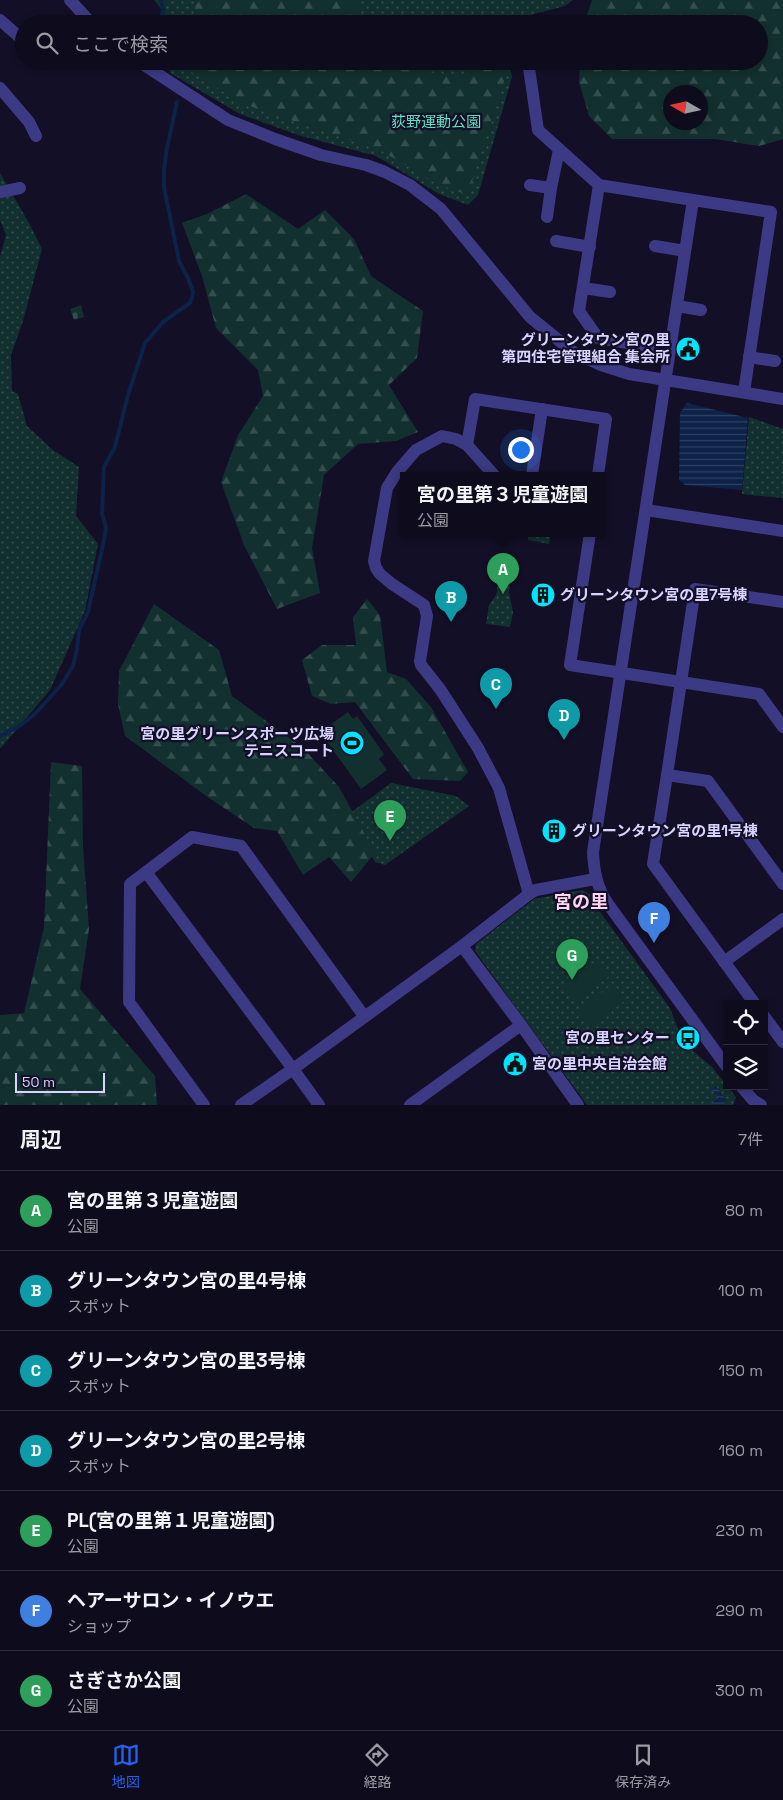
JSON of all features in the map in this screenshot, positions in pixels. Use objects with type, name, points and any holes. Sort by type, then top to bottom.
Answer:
[{"type":"street","points":[[70,0],[84,15]]},
{"type":"street","points":[[0,20],[15,33]]},
{"type":"street","points":[[152,70],[228,120],[312,152],[366,165],[410,185],[440,209],[530,317],[573,352],[601,366],[629,374],[783,399]]},
{"type":"street","points":[[529,70],[538,130],[599,185],[777,212],[744,392]]},
{"type":"street","points":[[0,88],[29,122],[36,136]]},
{"type":"street","points":[[547,217],[559,150]]},
{"type":"street","points":[[530,185],[552,188]]},
{"type":"street","points":[[599,185],[579,311],[598,338],[670,350]]},
{"type":"street","points":[[0,192],[20,188]]},
{"type":"street","points":[[693,200],[594,852],[595,879],[602,896],[723,1062]]},
{"type":"street","points":[[556,241],[590,247]]},
{"type":"street","points":[[655,246],[685,250]]},
{"type":"street","points":[[583,288],[610,292]]},
{"type":"street","points":[[677,306],[700,310]]},
{"type":"street","points":[[749,357],[775,361]]},
{"type":"street","points":[[467,445],[475,399],[606,419],[598,472]]},
{"type":"street","points":[[532,472],[542,409]]},
{"type":"street","points":[[491,472],[467,445],[456,439],[442,436],[416,450],[397,472],[387,488],[374,561],[380,574],[424,605],[427,616],[421,665],[440,689],[474,742],[499,788],[529,894]]},
{"type":"street","points":[[646,510],[783,532]]},
{"type":"street","points":[[589,537],[570,665],[759,694],[783,727]]},
{"type":"street","points":[[752,1000],[653,864],[695,590],[783,602]]},
{"type":"street","points":[[667,774],[708,781],[783,884]]},
{"type":"street","points":[[204,1105],[129,1002],[130,884],[192,838],[241,846],[364,1016]]},
{"type":"street","points":[[146,872],[319,1105]]},
{"type":"street","points":[[241,1105],[462,946],[529,894],[536,890],[595,879]]},
{"type":"street","points":[[724,962],[783,919]]},
{"type":"street","points":[[462,946],[578,1105]]},
{"type":"street","points":[[768,1021],[783,1042]]},
{"type":"street","points":[[410,1105],[521,1025]]},
{"type":"street","points":[[744,1090],[753,1103]]},
{"type":"green space","points":[[154,0],[573,0],[565,6],[530,15],[163,15],[162,10]]},
{"type":"green space","points":[[196,0],[354,0],[361,15],[194,15]]},
{"type":"green space","points":[[592,0],[783,0],[783,139],[759,146],[715,139],[612,139],[589,116],[579,82],[580,70],[768,70],[768,15],[587,15]]},
{"type":"green space","name":"荻野運動公園","points":[[170,70],[511,70],[512,77],[478,195],[468,205],[439,194],[376,156],[298,135],[240,114],[170,73]]},
{"type":"green space","name":"荻野運動公園","points":[[188,70],[413,70],[462,77],[474,70],[507,70],[471,185],[465,194],[437,184],[380,150],[243,104]]},
{"type":"green space","points":[[0,173],[42,249],[23,321],[11,355],[12,391],[18,394],[27,426],[53,450],[79,467],[76,516],[98,544],[85,611],[50,690],[0,749],[0,257],[6,235],[0,220]]},
{"type":"green space","points":[[246,194],[298,229],[325,210],[354,239],[371,276],[423,311],[417,358],[389,385],[418,432],[396,441],[358,444],[324,475],[312,548],[320,593],[277,609],[244,545],[221,482],[238,435],[263,396],[258,370],[216,328],[202,276],[182,223],[209,213]]},
{"type":"green space","points":[[81,305],[84,317],[74,320],[70,309]]},
{"type":"green space","points":[[749,417],[783,429],[783,498],[742,494]]},
{"type":"green space","points":[[528,537],[550,537],[549,544],[528,540]]},
{"type":"green space","points":[[502,562],[513,564],[509,592],[513,612],[510,627],[486,624],[489,605],[496,595]]},
{"type":"green space","points":[[367,599],[380,615],[387,672],[406,679],[431,707],[468,772],[460,781],[413,779],[355,702],[331,704],[312,696],[302,660],[322,645],[356,645],[353,617]]},
{"type":"green space","points":[[154,604],[219,650],[232,696],[303,748],[339,787],[375,853],[351,882],[329,857],[303,875],[277,831],[254,828],[209,798],[125,736],[118,704],[119,671]]},
{"type":"green space","name":"宮の里グリーンスポーツ広場 テニスコート","points":[[348,712],[353,719],[357,716],[384,754],[379,759],[387,770],[361,789],[320,732]]},
{"type":"green space","points":[[51,762],[82,766],[83,847],[89,929],[80,989],[155,1076],[157,1105],[0,1105],[0,1015],[24,1013],[44,927]]},
{"type":"green space","points":[[391,783],[456,796],[469,806],[385,865],[375,862],[350,820],[350,813]]},
{"type":"green space","points":[[582,890],[590,894],[595,905],[670,1008],[678,1029],[694,1052],[712,1067],[723,1081],[723,1090],[730,1090],[736,1097],[733,1105],[587,1105],[475,951],[476,944],[534,899]]},
{"type":"green space","points":[[596,961],[608,977],[574,1002],[562,986]]},
{"type":"green space","points":[[613,984],[625,1000],[591,1025],[579,1010]]},
{"type":"water","points":[[687,403],[748,418],[742,490],[685,485],[679,480],[680,413]]},
{"type":"water","points":[[716,1086],[726,1101],[723,1105],[711,1104],[718,1098],[711,1089]]},
{"type":"waterway","points":[[161,0],[163,10],[162,15]]},
{"type":"waterway","points":[[0,736],[21,725],[35,714],[62,684],[73,666],[79,630],[88,612],[106,528],[102,513],[104,467],[115,447],[128,395],[145,343],[163,322],[190,303],[192,298],[193,292],[179,261],[164,187],[167,148],[177,102]]},
{"type":"place","name":"グリーンタウン宮の里 第四住宅管理組合 集会所","points":[[688,349]]},
{"type":"place","name":"宮の里第３児童遊園","points":[[503,594]]},
{"type":"place","name":"グリーンタウン宮の里7号棟","points":[[543,595]]},
{"type":"place","name":"グリーンタウン宮の里4号棟","points":[[451,622]]},
{"type":"place","name":"グリーンタウン宮の里3号棟","points":[[496,709]]},
{"type":"place","name":"グリーンタウン宮の里2号棟","points":[[564,740]]},
{"type":"place","name":"宮の里グリーンスポーツ広場 テニスコート","points":[[352,743]]},
{"type":"place","name":"グリーンタウン宮の里1号棟","points":[[554,831]]},
{"type":"place","name":"PL(宮の里第１児童遊園)","points":[[390,841]]},
{"type":"place","name":"ヘアーサロン・イノウエ","points":[[654,943]]},
{"type":"place","name":"さぎさか公園","points":[[572,980]]},
{"type":"place","name":"宮の里センター","points":[[688,1038]]},
{"type":"place","name":"宮の里中央自治会館","points":[[515,1064]]},
{"type":"district","name":"宮の里","points":[[581,902]]}]
